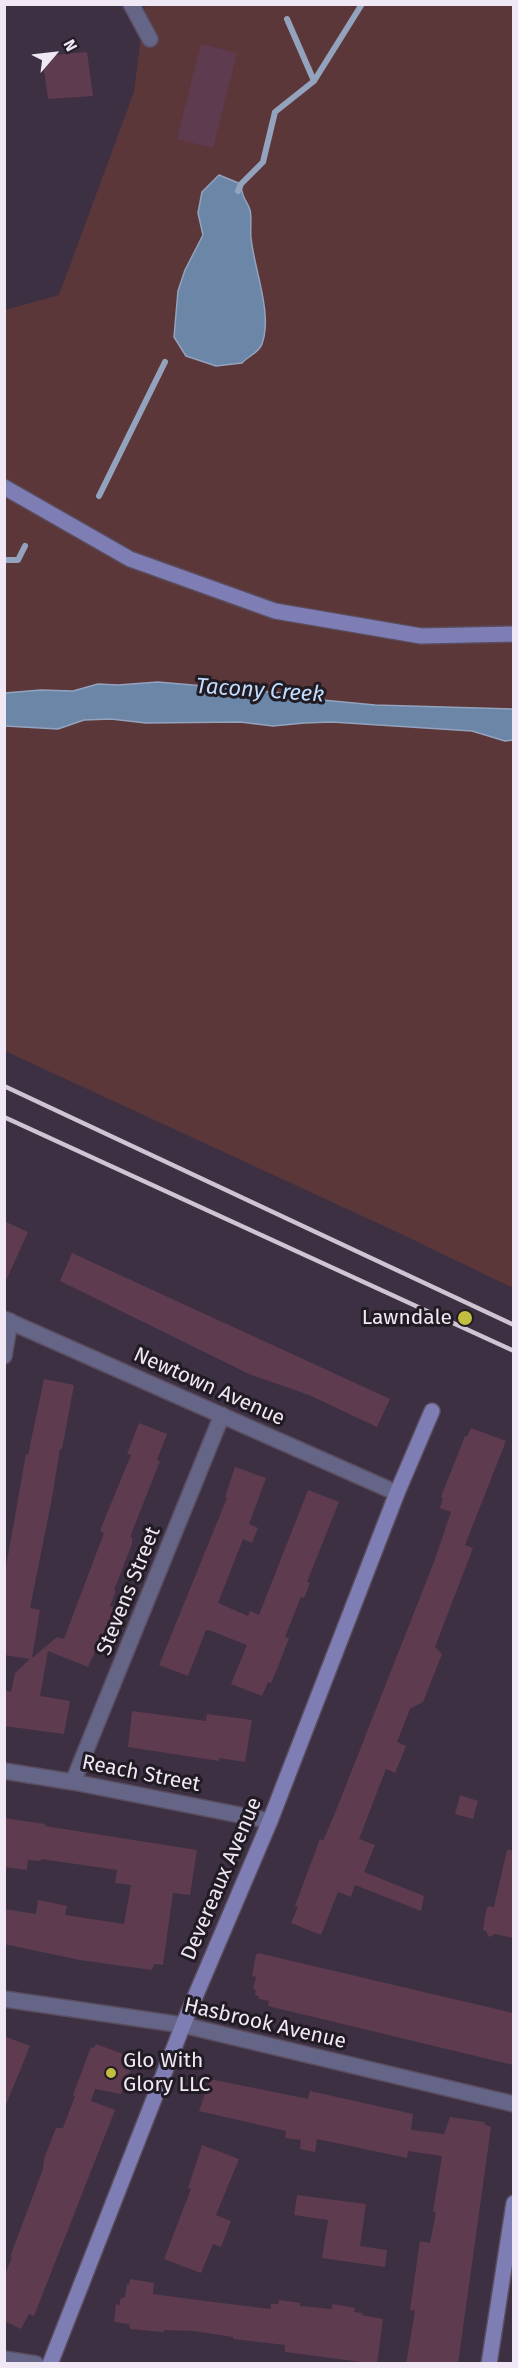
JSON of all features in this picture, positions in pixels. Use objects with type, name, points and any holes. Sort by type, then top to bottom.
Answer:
[{"type":"street","points":[[131,4],[150,39]]},
{"type":"street","points":[[4,487],[130,559],[275,610],[421,636],[513,634]]},
{"type":"street","points":[[4,1356],[7,1320]]},
{"type":"street","name":"Newtown Avenue","points":[[7,1320],[397,1493]]},
{"type":"street","name":"Devereaux Avenue","points":[[50,2364],[183,2025],[270,1821],[397,1493],[432,1411]]},
{"type":"street","name":"Stevens Street","points":[[73,1782],[222,1415]]},
{"type":"street","name":"Reach Street","points":[[4,1772],[73,1782],[270,1821]]},
{"type":"street","name":"Hasbrook Avenue","points":[[4,1999],[183,2025],[513,2104]]},
{"type":"street","points":[[489,2364],[513,2203]]},
{"type":"street","points":[[4,2359],[36,2364]]},
{"type":"shaded area","points":[[145,5],[513,5],[513,1288],[5,1051],[5,310],[59,295],[134,92]]},
{"type":"water","points":[[219,175],[241,184],[243,196],[250,210],[251,238],[262,291],[265,332],[258,350],[242,363],[216,366],[186,356],[174,337],[178,291],[185,270],[203,235],[198,213],[202,192]]},
{"type":"water","name":"Tacony Creek","points":[[158,682],[284,693],[312,699],[375,705],[513,709],[513,740],[505,741],[472,731],[332,722],[273,726],[240,722],[146,723],[111,719],[84,720],[58,729],[5,726],[5,693],[41,690],[73,691],[98,684]]},
{"type":"building","points":[[201,44],[237,53],[213,148],[177,139]]},
{"type":"building","points":[[87,52],[93,96],[48,99],[42,56]]},
{"type":"building","points":[[4,1221],[28,1232],[4,1285]]},
{"type":"building","points":[[72,1253],[390,1399],[377,1427],[309,1395],[249,1374],[60,1281]]},
{"type":"building","points":[[44,1379],[74,1385],[30,1608],[40,1610],[32,1658],[57,1637],[64,1639],[104,1533],[101,1532],[101,1528],[131,1455],[127,1454],[139,1423],[167,1434],[157,1460],[160,1461],[130,1537],[132,1537],[132,1544],[114,1590],[116,1591],[110,1606],[115,1608],[88,1667],[48,1651],[40,1696],[70,1701],[64,1734],[4,1726],[4,1690],[11,1692],[15,1673],[30,1659],[4,1655],[4,1578],[26,1454],[28,1455]]},
{"type":"building","points":[[471,1428],[506,1441],[465,1545],[473,1548],[435,1647],[442,1654],[423,1702],[410,1709],[397,1742],[406,1746],[395,1773],[386,1769],[359,1839],[375,1845],[364,1872],[424,1896],[421,1911],[355,1885],[351,1897],[338,1892],[321,1935],[291,1923],[298,1907],[295,1906],[320,1839],[323,1841],[335,1813],[434,1562],[451,1512],[440,1508],[443,1498],[441,1497],[465,1436],[467,1437]]},
{"type":"building","points":[[235,1467],[266,1478],[249,1524],[258,1528],[252,1543],[243,1539],[218,1603],[248,1616],[250,1611],[259,1615],[308,1490],[339,1502],[307,1582],[310,1583],[304,1598],[301,1597],[285,1637],[289,1638],[277,1669],[262,1696],[231,1684],[247,1645],[209,1630],[206,1630],[188,1676],[159,1665],[227,1498],[225,1497]]},
{"type":"building","points":[[132,1711],[206,1721],[207,1714],[252,1720],[245,1762],[219,1758],[219,1761],[128,1747]]},
{"type":"building","points":[[460,1795],[478,1801],[473,1819],[455,1814]]},
{"type":"building","points":[[4,1818],[197,1850],[190,1895],[173,1893],[163,1965],[154,1964],[152,1970],[80,1960],[4,1944],[4,1909],[36,1914],[38,1900],[67,1906],[65,1915],[124,1924],[131,1885],[115,1883],[117,1870],[41,1859],[41,1861],[28,1860],[27,1870],[4,1867]]},
{"type":"building","points":[[507,1850],[513,1850],[513,1938],[495,1934],[489,1937],[483,1930],[486,1911],[488,1906],[494,1907]]},
{"type":"building","points":[[258,1953],[513,2013],[513,2065],[268,2006],[269,2001],[259,1999],[259,1996],[255,1995],[256,1990],[253,1989],[256,1977],[252,1976]]},
{"type":"building","points":[[4,2036],[30,2046],[5,2107],[4,2107]]},
{"type":"building","points":[[96,2044],[134,2058],[134,2061],[121,2094],[95,2089],[91,2101],[115,2110],[34,2316],[29,2314],[21,2329],[4,2321],[4,2277],[56,2128],[63,2128],[91,2047],[94,2048]]},
{"type":"building","points":[[210,2079],[308,2099],[310,2091],[413,2114],[411,2130],[444,2134],[450,2117],[484,2122],[491,2127],[458,2364],[406,2364],[415,2311],[410,2310],[420,2241],[430,2243],[442,2156],[408,2151],[407,2158],[317,2139],[315,2152],[300,2149],[301,2140],[285,2138],[286,2131],[199,2111]]},
{"type":"building","points":[[202,2145],[239,2159],[216,2215],[231,2221],[221,2247],[213,2244],[201,2273],[164,2259],[191,2189],[188,2188]]},
{"type":"building","points":[[297,2195],[366,2204],[360,2246],[387,2250],[385,2267],[322,2258],[328,2220],[294,2215]]},
{"type":"building","points":[[130,2279],[154,2283],[153,2294],[213,2302],[271,2309],[271,2304],[278,2304],[279,2300],[300,2303],[300,2306],[332,2309],[332,2304],[355,2308],[354,2312],[383,2319],[377,2364],[285,2352],[285,2345],[233,2339],[233,2337],[194,2331],[164,2330],[164,2332],[130,2329],[129,2324],[114,2322],[116,2304],[120,2305],[120,2299],[125,2297]]},
{"type":"waterway","points":[[314,81],[362,4]]},
{"type":"waterway","points":[[238,191],[241,184],[263,162],[275,112],[314,81],[287,19]]},
{"type":"waterway","points":[[99,496],[165,362]]},
{"type":"waterway","points":[[4,560],[18,560],[25,546]]},
{"type":"railway","points":[[4,1086],[514,1325]]},
{"type":"railway","points":[[4,1117],[514,1351]]},
{"type":"place","name":"Lawndale","points":[[465,1318]]},
{"type":"place","name":"Glo With Glory LLC","points":[[111,2073]]}]
